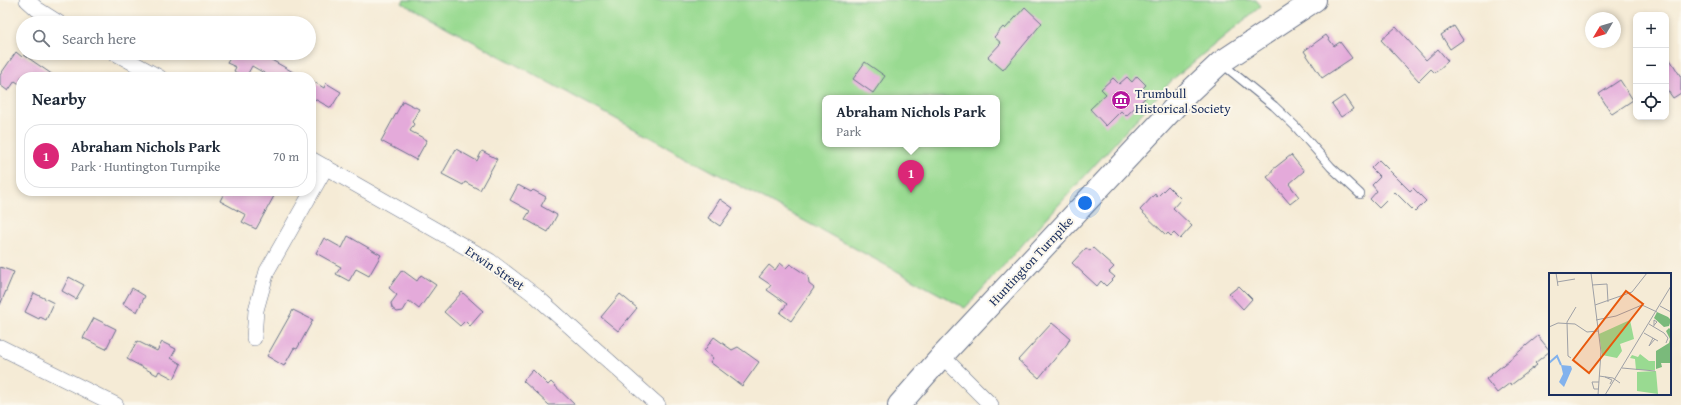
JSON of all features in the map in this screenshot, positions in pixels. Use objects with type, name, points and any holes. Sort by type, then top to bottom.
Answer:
[{"type":"main road","name":"Huntington Turnpike","points":[[899,405],[942,356],[1188,93],[1220,63],[1315,0]]},
{"type":"street","points":[[26,0],[48,16]]},
{"type":"street","points":[[128,60],[150,72]]},
{"type":"street","name":"Erwin Street","points":[[316,162],[490,261],[536,296],[658,405]]},
{"type":"street","points":[[316,185],[326,167]]},
{"type":"street","points":[[254,338],[256,310],[267,271],[310,196]]},
{"type":"street","points":[[0,347],[116,405]]},
{"type":"street","points":[[942,356],[991,405]]},
{"type":"lane","points":[[1220,63],[1274,106],[1295,126],[1331,167],[1360,194]]},
{"type":"green space","points":[[404,0],[1256,0],[1261,6],[1173,79],[965,308],[402,3]]},
{"type":"building","points":[[1025,7],[1042,23],[1003,70],[988,57],[1001,43],[994,37],[1003,27],[1005,29]]},
{"type":"building","points":[[1454,26],[1463,40],[1450,49],[1441,35]]},
{"type":"building","points":[[1396,27],[1426,60],[1438,49],[1448,61],[1435,73],[1431,69],[1419,81],[1381,40]]},
{"type":"building","points":[[1326,35],[1334,46],[1340,42],[1352,58],[1322,78],[1304,51]]},
{"type":"building","points":[[16,52],[16,60],[31,60],[49,72],[16,72],[16,82],[8,91],[0,85],[0,75]]},
{"type":"building","points":[[1669,58],[1681,77],[1681,93],[1673,98],[1669,92]]},
{"type":"building","points":[[229,60],[272,60],[293,72],[262,72],[252,66],[249,72],[236,72],[234,71],[236,67],[227,63]]},
{"type":"building","points":[[865,62],[885,76],[873,93],[853,79]]},
{"type":"building","name":"Trumbull Historical Society","points":[[1137,76],[1146,85],[1140,91],[1146,97],[1126,116],[1121,111],[1106,126],[1090,109],[1106,94],[1101,89],[1113,78],[1119,84],[1127,77],[1132,82]]},
{"type":"building","points":[[1620,80],[1633,100],[1612,114],[1599,94]]},
{"type":"building","points":[[316,83],[324,88],[326,83],[341,92],[331,108],[316,100]]},
{"type":"building","points":[[1344,96],[1353,109],[1341,117],[1332,104]]},
{"type":"building","points":[[403,101],[419,109],[412,122],[414,124],[410,131],[427,140],[416,160],[381,141]]},
{"type":"building","points":[[456,149],[477,161],[482,151],[497,159],[480,190],[465,182],[463,185],[442,174]]},
{"type":"building","points":[[1291,155],[1304,171],[1289,184],[1299,197],[1290,204],[1267,177],[1272,173],[1272,170]]},
{"type":"building","points":[[1379,160],[1410,191],[1413,188],[1426,201],[1415,212],[1395,192],[1379,208],[1370,199],[1377,191],[1372,185],[1380,177],[1371,168]]},
{"type":"building","points":[[518,185],[531,192],[533,190],[546,197],[541,206],[557,215],[548,232],[525,219],[530,211],[510,200]]},
{"type":"building","points":[[1168,186],[1181,199],[1173,208],[1192,226],[1180,239],[1174,233],[1171,236],[1168,233],[1166,235],[1140,210],[1155,194],[1157,197]]},
{"type":"building","points":[[222,196],[274,196],[256,229],[242,222],[246,215],[220,201]]},
{"type":"building","points":[[720,199],[733,208],[720,226],[708,218]]},
{"type":"building","points":[[348,236],[381,255],[369,276],[356,269],[349,281],[336,274],[341,267],[316,253],[324,238],[342,248]]},
{"type":"building","points":[[1086,248],[1090,251],[1093,248],[1114,267],[1109,272],[1115,277],[1106,286],[1101,281],[1097,286],[1072,263]]},
{"type":"building","points":[[780,263],[786,268],[790,264],[808,276],[809,284],[814,288],[791,321],[780,313],[787,304],[767,290],[771,285],[759,277],[769,265],[775,270]]},
{"type":"building","points":[[0,267],[14,272],[0,305]]},
{"type":"building","points":[[402,270],[417,281],[421,275],[436,285],[419,309],[409,301],[403,311],[397,312],[392,308],[391,303],[397,295],[389,288]]},
{"type":"building","points":[[69,277],[84,285],[76,299],[62,291]]},
{"type":"building","points":[[1239,286],[1252,299],[1243,309],[1229,294]]},
{"type":"building","points":[[132,288],[145,296],[137,312],[123,304]]},
{"type":"building","points":[[462,292],[483,311],[470,326],[465,321],[460,326],[444,312]]},
{"type":"building","points":[[34,293],[54,303],[46,320],[40,317],[39,319],[25,312]]},
{"type":"building","points":[[620,294],[637,308],[618,331],[601,317]]},
{"type":"building","points":[[293,310],[313,320],[297,349],[294,348],[284,366],[267,356]]},
{"type":"building","points":[[94,318],[116,329],[106,349],[83,338]]},
{"type":"building","points":[[1052,323],[1070,338],[1067,344],[1039,378],[1018,360]]},
{"type":"building","points":[[1538,336],[1549,350],[1549,352],[1535,363],[1537,365],[1511,385],[1510,383],[1497,393],[1486,379]]},
{"type":"building","points":[[714,337],[732,350],[738,347],[759,362],[742,386],[710,362],[713,358],[704,351]]},
{"type":"building","points":[[137,341],[157,351],[162,342],[176,349],[171,358],[181,364],[174,379],[159,371],[157,375],[127,359]]},
{"type":"building","points":[[533,370],[548,385],[551,382],[575,405],[549,405],[523,381]]},
{"type":"place","name":"Trumbull Historical Society","points":[[1121,100]]},
{"type":"place","name":"Abraham Nichols Park","points":[[911,193]]}]
